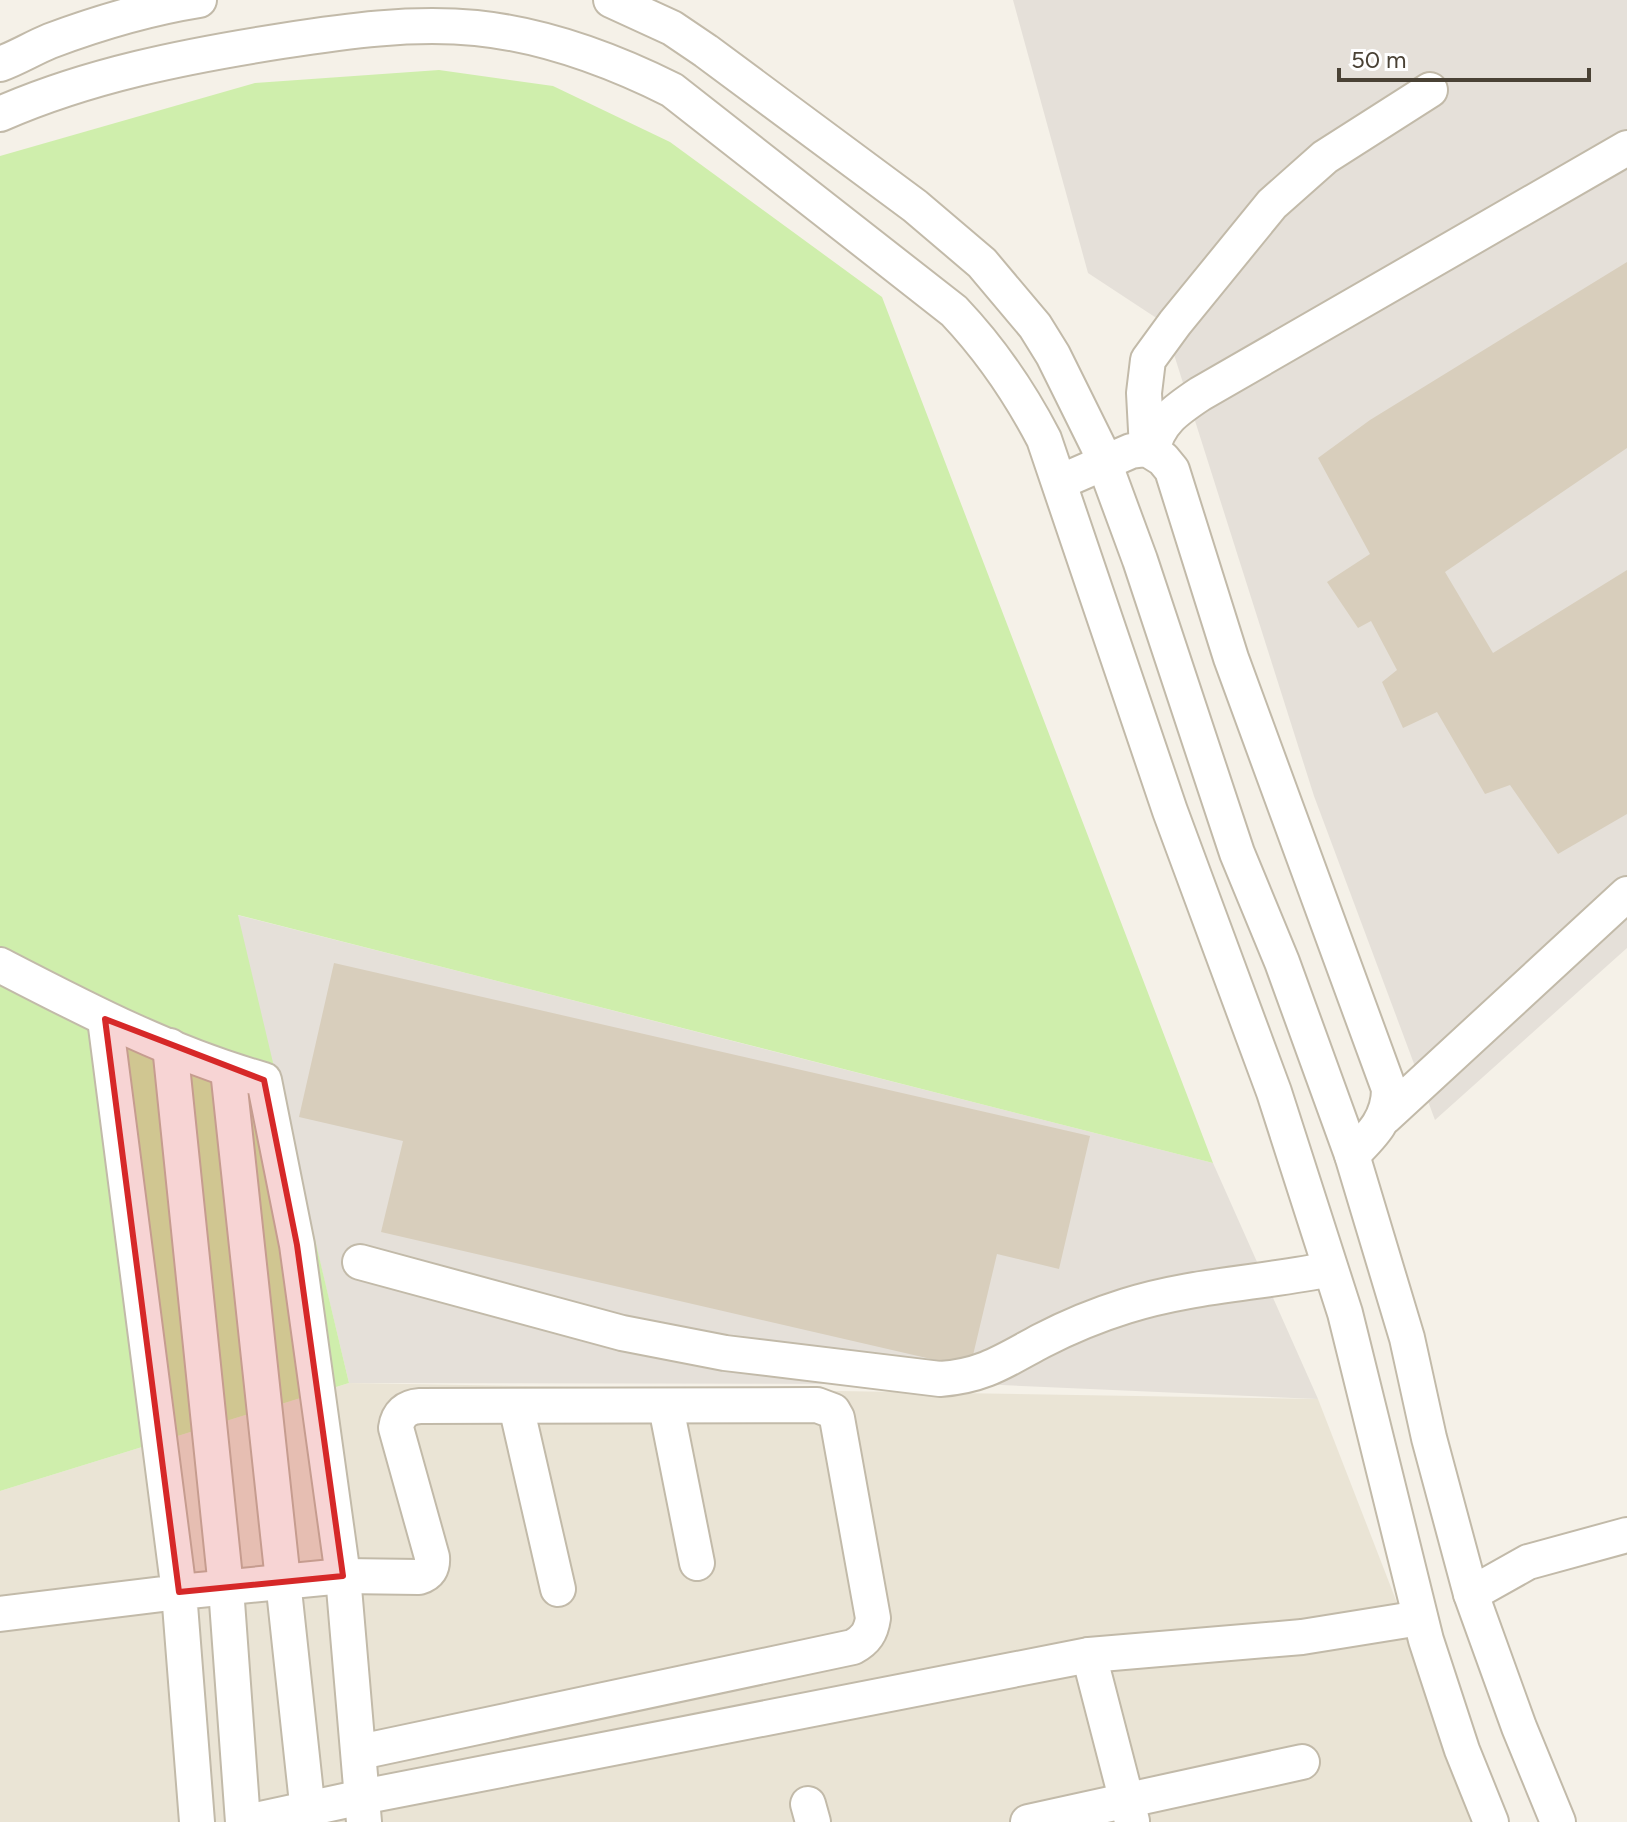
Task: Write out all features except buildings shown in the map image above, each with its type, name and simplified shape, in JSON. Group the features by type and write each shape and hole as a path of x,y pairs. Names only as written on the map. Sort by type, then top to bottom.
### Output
{"street":[{"path":"0,64 47,42 91,27 140,12 199,0"},
{"path":"611,0 672,28 706,51 915,206 982,263 1010,293 1053,355 1105,462 1237,853 1282,962 1352,1155 1407,1338 1429,1438 1471,1594 1519,1727 1558,1822"},
{"path":"0,114 39,97 172,61 348,30 434,26 477,28 559,44 672,90 954,311 987,348 1023,398 1044,439 1165,796 1274,1092 1345,1313 1420,1618 1443,1696 1491,1822"},
{"path":"1149,450 1144,393 1148,360 1175,323 1272,204 1325,157 1430,90"},
{"path":"1149,450 1163,422 1200,394 1623,160"},
{"path":"1060,482 1131,451 1149,450 1172,470 1231,658 1385,1074 1389,1089 1385,1117"},
{"path":"1352,1155 1385,1117 1627,894"},
{"path":"0,965 105,1019 228,1070 264,1080 297,1245 343,1576 363,1809"},
{"path":"105,1019 179,1592 197,1822"},
{"path":"170,1046 226,1588 245,1822 363,1809 1089,1655 1302,1637 1420,1618"},
{"path":"228,1070 308,1815"},
{"path":"360,1262 637,1336 739,1355 940,1379 964,1378 985,1372 1083,1321 1126,1306 1168,1295 1330,1269"},
{"path":"0,1614 281,1581 343,1576 419,1577 430,1571 433,1564 396,1428 406,1409 420,1406 817,1405 833,1411 837,1418 873,1618 866,1637 853,1647 360,1752"},
{"path":"516,1406 558,1589"},
{"path":"666,1407 697,1563"},
{"path":"1471,1594 1528,1562 1627,1535"},
{"path":"1089,1655 1129,1811"},
{"path":"1028,1822 1129,1811 1302,1762"}],"highlighted area":[{"path":"105,1019 264,1080 297,1245 343,1576 179,1592"}],"shaded area":[{"path":"1013,0 1627,0 1627,948 1435,1120 1314,796 1164,323 1088,273"},
{"path":"237,915 1213,1163 1318,1399 979,1384 349,1383"},
{"path":"349,1383 1318,1399 1482,1822 0,1822 0,1491"}],"green space":[{"path":"439,70 553,86 670,142 882,297 1213,1163 238,915 349,1383 0,1491 0,156 255,83"}]}
